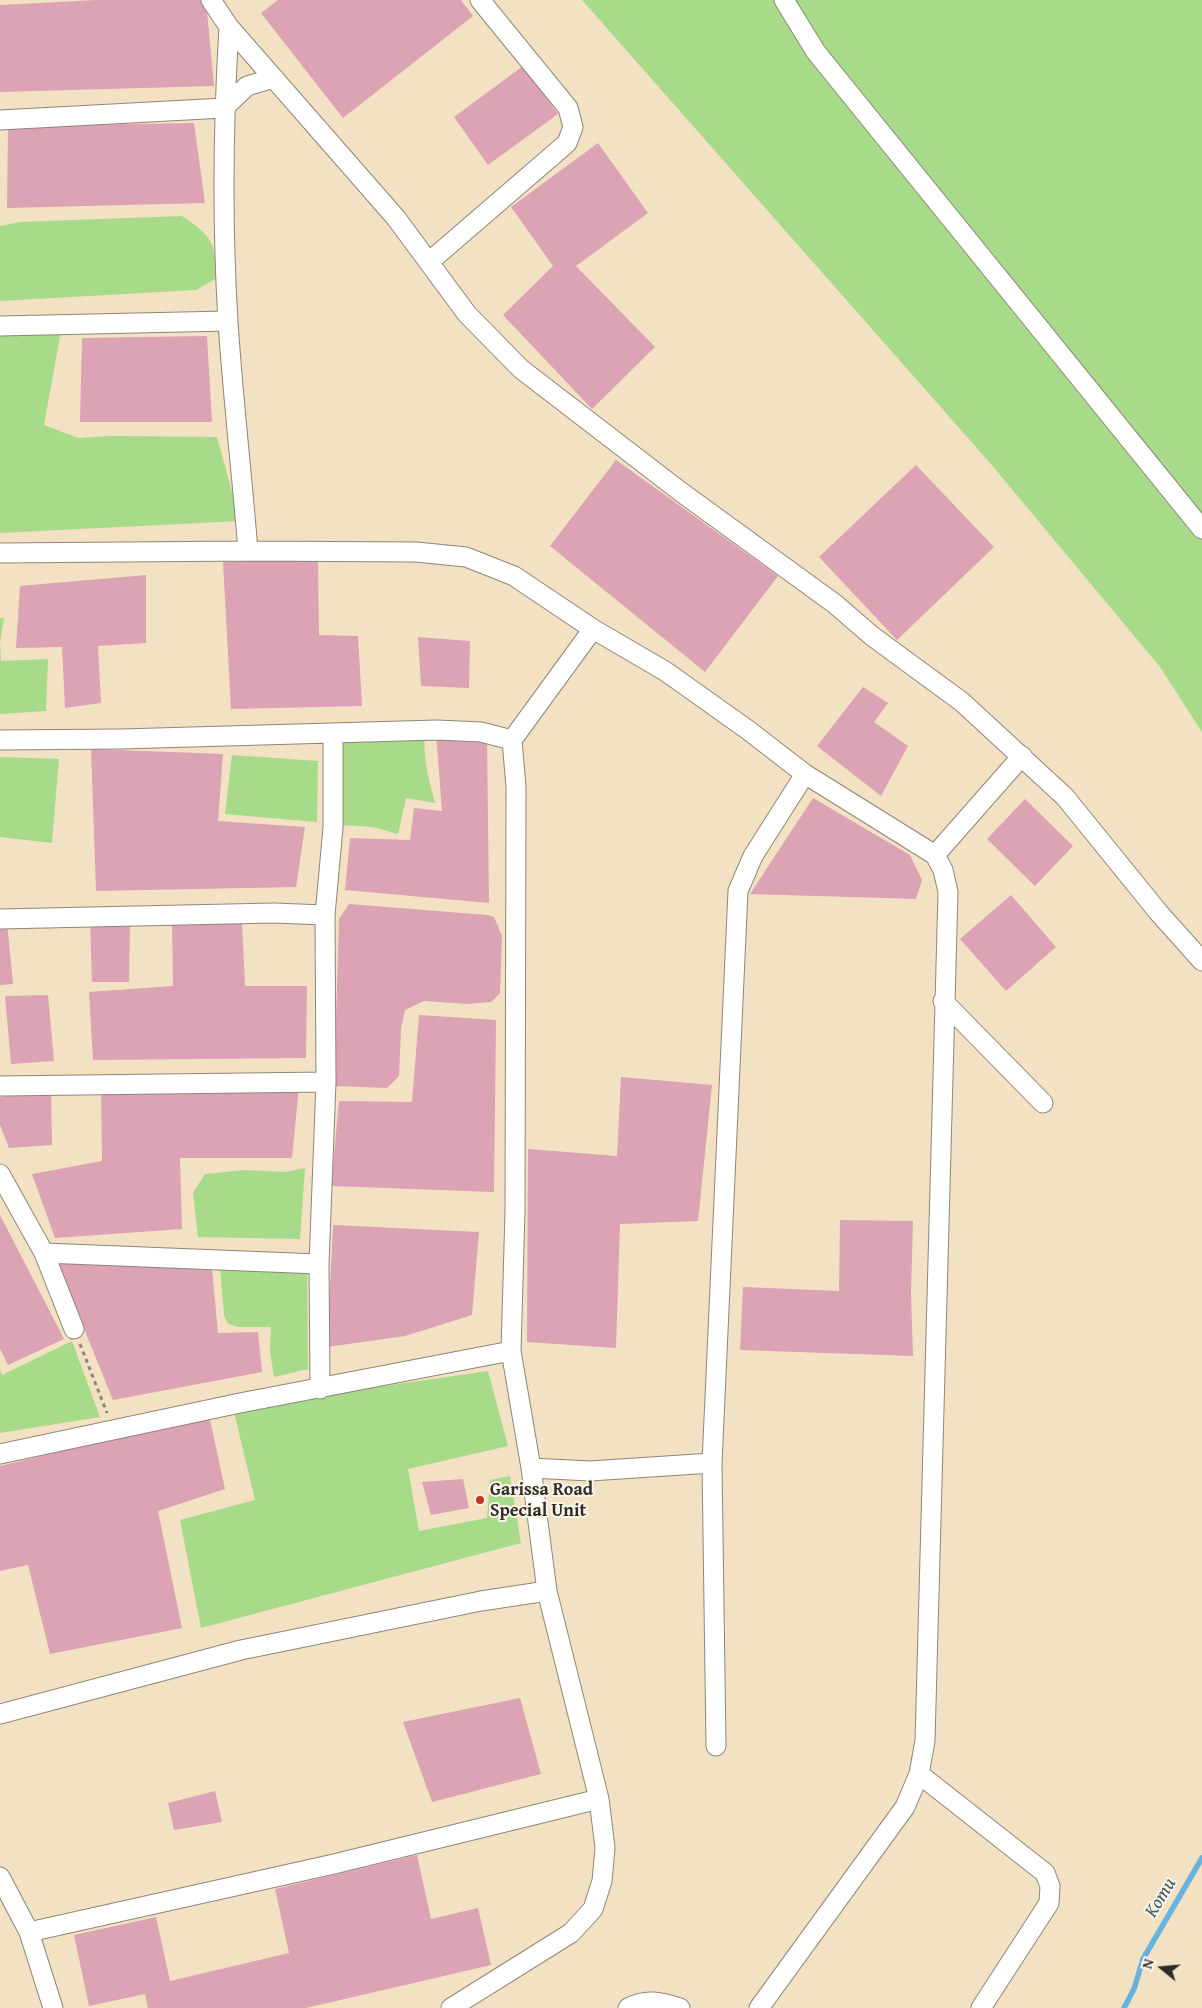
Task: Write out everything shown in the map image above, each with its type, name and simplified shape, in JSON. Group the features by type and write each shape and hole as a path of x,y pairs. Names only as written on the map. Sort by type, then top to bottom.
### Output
{"street":[{"path":"211,0 229,27 396,218 467,314 521,369 681,492 836,604 872,636 962,702 1065,797 1159,913 1202,961"},
{"path":"429,262 567,143 573,127 568,108 480,0"},
{"path":"784,0 816,52 1202,529"},
{"path":"229,27 224,108 228,321 248,552"},
{"path":"0,120 224,108 247,86 274,78"},
{"path":"0,326 228,321"},
{"path":"0,553 416,552 466,557 514,576 593,629 665,671 748,730 805,774 935,854 943,870 948,892 943,1002 925,1731 919,1774 904,1807 759,2008"},
{"path":"451,2008 571,1933 593,1909 602,1881 605,1848 599,1799 547,1591 531,1468 511,1351 515,1211 516,787 512,740 593,629"},
{"path":"0,740 333,734 437,730 481,732 512,740"},
{"path":"320,1389 319,1264 326,1082 325,915 333,828 333,734"},
{"path":"935,854 1022,756"},
{"path":"716,1746 712,1463 719,1347 738,891 753,856 805,774"},
{"path":"0,918 325,915"},
{"path":"943,1002 1042,1103"},
{"path":"0,1086 326,1082"},
{"path":"0,1174 44,1253 74,1330"},
{"path":"44,1253 319,1264"},
{"path":"0,1454 511,1351"},
{"path":"531,1468 590,1471 712,1463"},
{"path":"0,1714 242,1650 472,1603 547,1591"},
{"path":"919,1774 1045,1873 1050,1886 1049,1903 980,2008"},
{"path":"29,1932 334,1864 599,1799"},
{"path":"0,1877 29,1932 53,2008"},
{"path":"628,2008 637,2003 658,2001 680,2008"}],"path":[{"path":"74,1330 114,1430"}],"green space":[{"path":"582,0 1202,0 1202,732 1160,667 990,463"},
{"path":"182,216 206,235 215,256 217,278 196,290 0,301 0,226 20,222"},
{"path":"63,320 44,425 78,438 109,436 217,437 240,521 0,533 0,323"},
{"path":"0,618 4,618 0,643"},
{"path":"0,643 1,661 48,659 46,711 0,714"},
{"path":"427,720 425,752 427,772 435,803 406,798 398,834 373,827 342,825 338,731"},
{"path":"232,755 318,761 317,822 225,814"},
{"path":"0,757 59,759 52,843 0,837"},
{"path":"305,1168 300,1239 198,1237 193,1193 205,1174 245,1170 285,1172"},
{"path":"307,1259 308,1369 274,1377 270,1351 271,1327 238,1327 228,1324 224,1315 220,1268"},
{"path":"72,1341 100,1417 0,1433 0,1370 2,1375"},
{"path":"488,1371 508,1446 408,1469 419,1531 487,1518 490,1480 510,1476 521,1543 201,1628 180,1520 255,1500 233,1408"}],"building":[{"path":"96,0 206,0 214,86 0,92 0,5"},
{"path":"278,0 461,0 473,16 343,118 261,13"},
{"path":"523,66 558,114 488,165 454,117"},
{"path":"194,123 205,203 7,208 8,126"},
{"path":"598,143 648,213 576,266 655,347 592,409 503,315 553,266 511,207"},
{"path":"207,336 212,422 80,422 82,338"},
{"path":"616,460 778,576 705,672 550,546"},
{"path":"916,465 994,547 897,640 819,557"},
{"path":"318,559 319,635 358,636 362,706 231,709 223,562"},
{"path":"146,575 146,643 98,646 101,703 65,708 62,647 16,648 20,586"},
{"path":"418,637 470,641 469,688 421,686"},
{"path":"863,687 888,703 874,722 908,746 881,796 817,746"},
{"path":"436,733 487,739 489,903 345,890 350,838 410,840 414,808 442,811"},
{"path":"91,749 223,754 218,821 305,827 296,887 96,891"},
{"path":"813,798 910,855 922,880 916,899 750,894"},
{"path":"1025,799 1073,846 1035,886 987,839"},
{"path":"1011,895 1056,947 1006,991 960,939"},
{"path":"349,904 488,915 494,917 502,936 500,993 491,1002 467,1004 424,1001 405,1010 401,1029 399,1076 387,1088 334,1086 339,919"},
{"path":"90,921 130,921 129,982 92,982"},
{"path":"7,922 13,984 0,985 0,923"},
{"path":"172,922 242,922 245,986 307,986 306,1058 93,1060 89,992 173,986"},
{"path":"48,995 54,1061 11,1064 5,996"},
{"path":"419,1015 496,1020 494,1192 331,1186 339,1101 412,1102"},
{"path":"621,1077 712,1085 698,1221 620,1224 616,1348 527,1342 528,1149 617,1156"},
{"path":"299,1086 292,1158 180,1158 182,1229 55,1238 32,1174 102,1161 101,1088"},
{"path":"51,1089 52,1145 9,1148 0,1125 0,1097"},
{"path":"0,1215 64,1339 8,1365 0,1349"},
{"path":"840,1220 913,1221 911,1294 913,1356 740,1350 743,1287 839,1291"},
{"path":"333,1225 479,1232 472,1315 405,1336 327,1347"},
{"path":"56,1260 212,1269 218,1333 258,1332 262,1372 113,1400"},
{"path":"209,1415 225,1489 158,1511 182,1628 50,1654 28,1565 0,1571 0,1466"},
{"path":"463,1479 469,1508 431,1515 422,1482"},
{"path":"520,1698 541,1774 432,1802 403,1722"},
{"path":"215,1791 222,1822 174,1830 168,1803"},
{"path":"417,1855 431,1919 478,1908 491,1965 306,2008 148,2008 145,1994 89,2006 74,1935 156,1917 170,1981 289,1953 275,1889"}],"waterway":[{"name":"Komu","path":"1124,2008 1134,1989 1143,1959 1202,1858"}],"place":[{"name":"Garissa Road Special Unit","path":"480,1500"}]}
